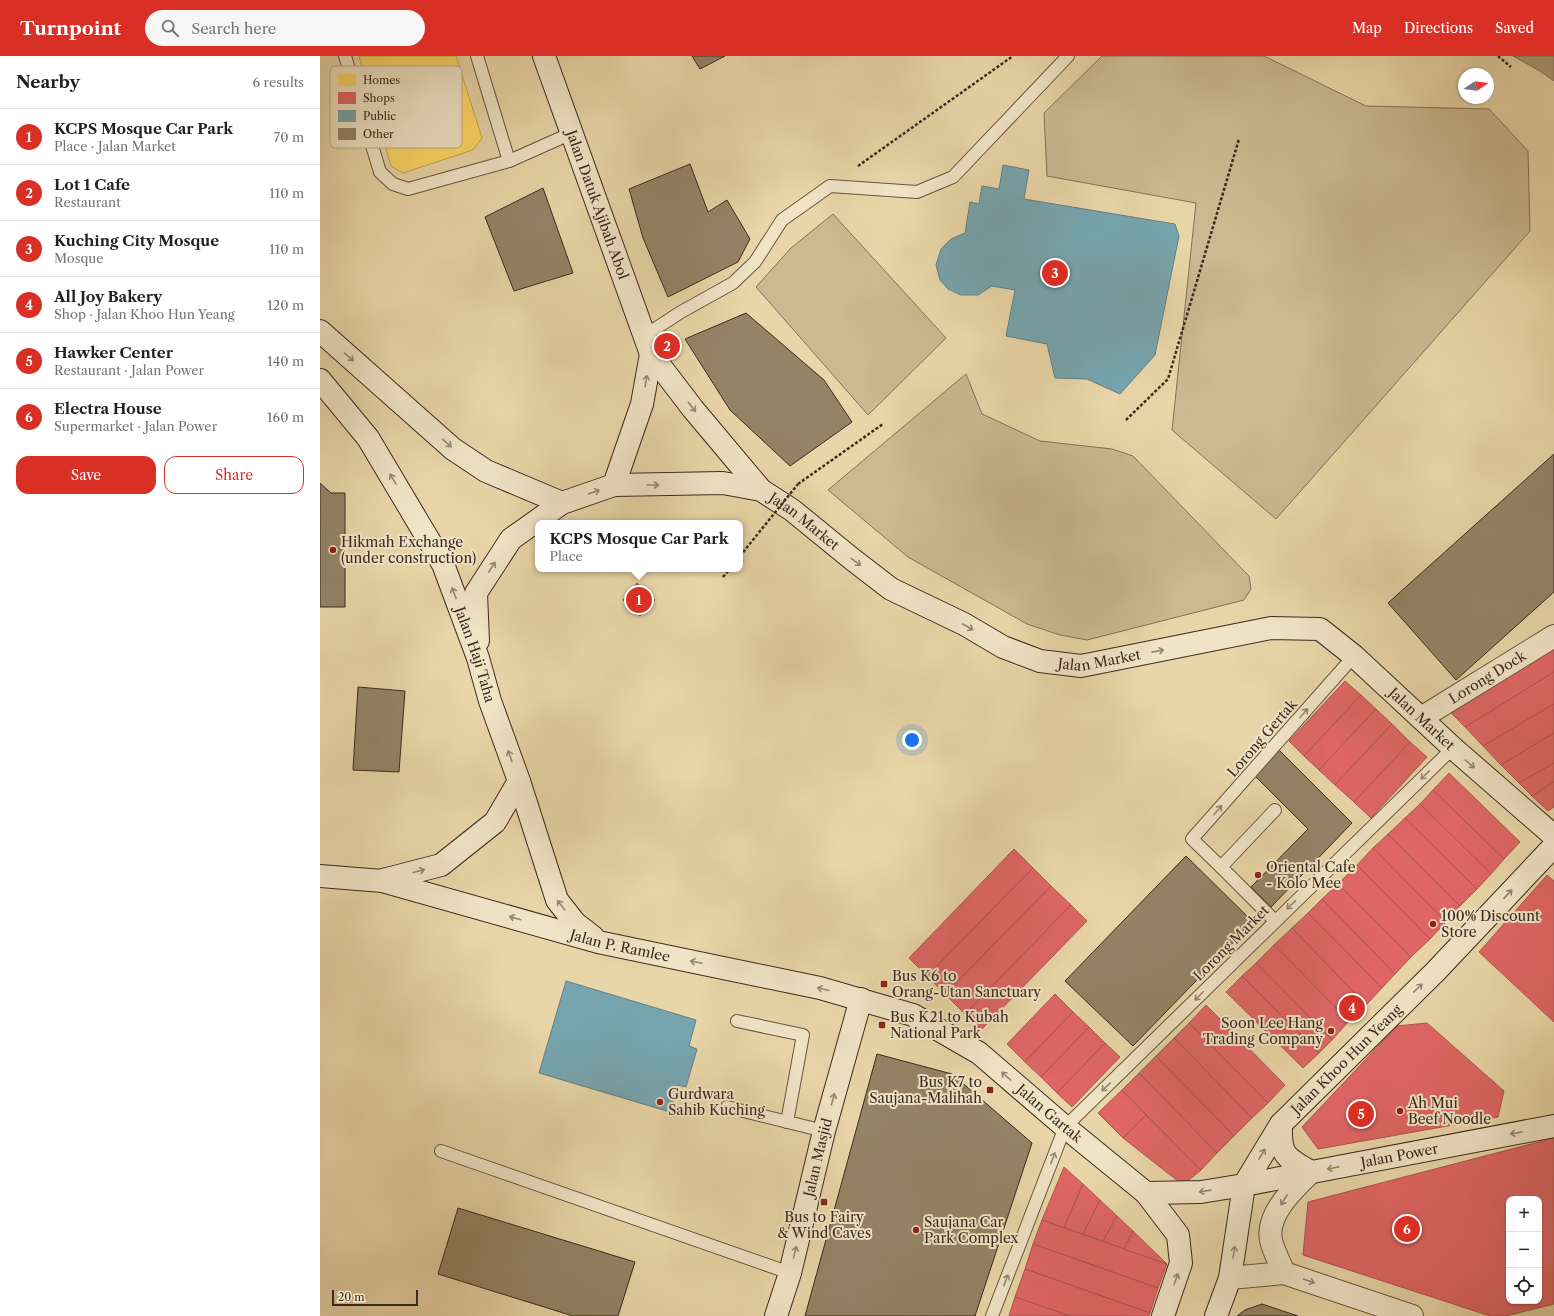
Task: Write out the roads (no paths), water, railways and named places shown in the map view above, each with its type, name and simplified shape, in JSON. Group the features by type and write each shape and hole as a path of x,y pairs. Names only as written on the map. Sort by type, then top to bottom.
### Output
{"main road":[{"name":"Jalan Datuk Ajibah Abol","path":"544,56 648,345 693,409 762,490"},
{"path":"320,331 453,449 486,471 562,503"},
{"name":"Jalan Datuk Ajibah Abol","path":"614,484 642,404 648,345"},
{"name":"Jalan Haji Taha","path":"320,380 368,438 443,564 478,658 490,701 519,781 557,900 575,923 598,942"},
{"name":"Jalan Market","path":"614,484 722,483 762,490 792,510 891,589 964,624 1003,647 1040,661 1081,666 1271,628 1320,629 1354,656 1453,748 1554,836"},
{"path":"538,520 562,503 614,484"},
{"path":"478,658 476,593 511,539 535,522"},
{"name":"Lorong Dock","path":"1421,718 1554,636"},
{"name":"Jalan P. Ramlee","path":"382,881 441,865 495,822 519,781"},
{"name":"Jalan Khoo Hun Yeang","path":"1216,1316 1230,1278 1244,1185 1281,1124 1436,970 1554,846"},
{"name":"Jalan P. Ramlee","path":"320,876 382,881 598,942 820,988 861,999"},
{"name":"Jalan Gartak","path":"861,999 913,1015 979,1053 1065,1127 1146,1193"},
{"name":"Jalan Masjid","path":"776,1316 790,1273 824,1131 861,999"},
{"path":"1281,1124 1280,1144 1288,1159 1311,1172 1289,1192 1279,1208 1271,1228 1271,1243 1284,1273"},
{"name":"Jalan Power","path":"1244,1185 1554,1126"},
{"path":"1146,1193 1201,1192 1244,1185"},
{"path":"1146,1193 1178,1235 1181,1263 1163,1316"},
{"path":"1230,1278 1284,1273 1412,1316"}],"lane":[{"path":"345,56 348,66"},
{"path":"477,56 509,161"},
{"path":"648,345 681,312 733,283 755,262 782,220 830,186 917,192 953,177 1068,56"},
{"path":"373,148 380,172 393,184 408,189 509,161 572,133"},
{"name":"Lorong Gertak","path":"1221,868 1192,840 1354,656"},
{"name":"Lorong Market","path":"1065,1127 1453,748"},
{"path":"1275,810 1221,868 1275,921"},
{"path":"737,1021 803,1035 787,1122"},
{"path":"727,1107 824,1131"},
{"path":"992,1316 1065,1127"},
{"path":"441,1151 790,1273"}],"place":[{"name":"Kuching City Mosque","path":"1055,273"},
{"name":"Lot 1 Cafe","path":"667,346"},
{"name":"Hikmah Exchange (under construction)","path":"333,550"},
{"name":"KCPS Mosque Car Park","path":"639,600"},
{"name":"Oriental Cafe - Kolo Mee","path":"1258,875"},
{"name":"100% Discount Store","path":"1433,924"},
{"name":"Bus K6 to Orang-Utan Sanctuary","path":"884,984"},
{"name":"All Joy Bakery","path":"1352,1008"},
{"name":"Bus K21 to Kubah National Park","path":"882,1025"},
{"name":"Soon Lee Hang Trading Company","path":"1331,1031"},
{"name":"Bus K7 to Saujana-Malihah","path":"990,1090"},
{"name":"Gurdwara Sahib Kuching","path":"660,1102"},
{"name":"Ah Mui Beef Noodle","path":"1400,1111"},
{"name":"Hawker Center","path":"1361,1114"},
{"name":"Bus to Fairy & Wind Caves","path":"824,1202"},
{"name":"Electra House","path":"1407,1229"},
{"name":"Saujana Car Park Complex","path":"916,1230"}]}
